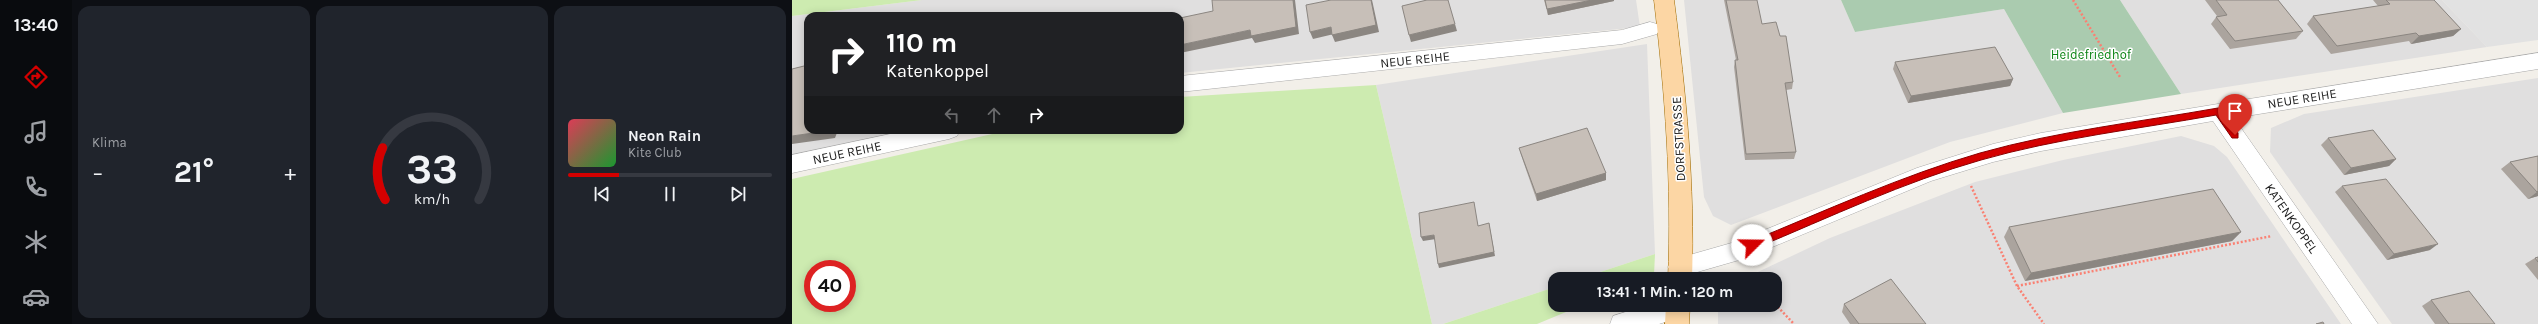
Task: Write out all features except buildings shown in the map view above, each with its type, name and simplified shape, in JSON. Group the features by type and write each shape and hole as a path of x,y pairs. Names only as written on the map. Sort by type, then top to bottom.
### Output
{"main road":[{"name":"DORFSTRASSE","path":"1664,0 1675,83 1680,172 1680,272"}],"street":[{"name":"NEUE REIHE","path":"1184,84 1622,36 1650,29"},
{"name":"NEUE REIHE","path":"1683,272 1738,251 1925,174 1960,162 2041,142 2538,61"},
{"name":"KATENKOPPEL","path":"2218,112 2366,324"},
{"name":"NEUE REIHE","path":"792,164 931,134"},
{"path":"1622,324 1678,312"}],"path":[{"path":"2073,0 2120,78"},
{"path":"1960,162 2017,286 2044,324"},
{"path":"2017,286 2301,231"},
{"path":"1782,311 1794,324"}],"shaded area":[{"path":"922,0 1636,0 1640,27 1184,73 1184,12 824,12"},
{"path":"1684,0 1841,0 1855,32 2004,9 2063,113 1950,142 1731,225 1713,216 1704,197"},
{"path":"2120,0 2442,0 2487,47 2181,94"},
{"path":"2442,0 2538,0 2538,40 2487,47"},
{"path":"804,15 804,134 891,134 792,155 792,16"},
{"path":"1647,44 1655,254 1600,272 1548,272 1548,289 1443,324 1432,324 1376,85"},
{"path":"2538,78 2538,324 2392,324 2270,152 2271,128 2304,114"},
{"path":"2181,136 2214,146 2227,157 2341,324 1718,324 1718,312 1782,312 1782,272 1758,272 1830,238 1975,182 2063,160"}],"green space":[{"path":"792,0 922,0 824,12 804,12 804,15 792,16"},
{"name":"Heidefriedhof","path":"1841,0 2120,0 2181,94 2063,113 2004,9 1855,32"},
{"path":"1376,85 1432,324 792,324 792,179 992,134 1184,134 1184,97"},
{"path":"1655,254 1654,272 1600,272"},
{"path":"1548,289 1548,312 1566,312 1537,324 1443,324"}],"route":[{"path":"1752,245 1925,174 1960,162 2041,142 2218,112 2235,135"}]}
